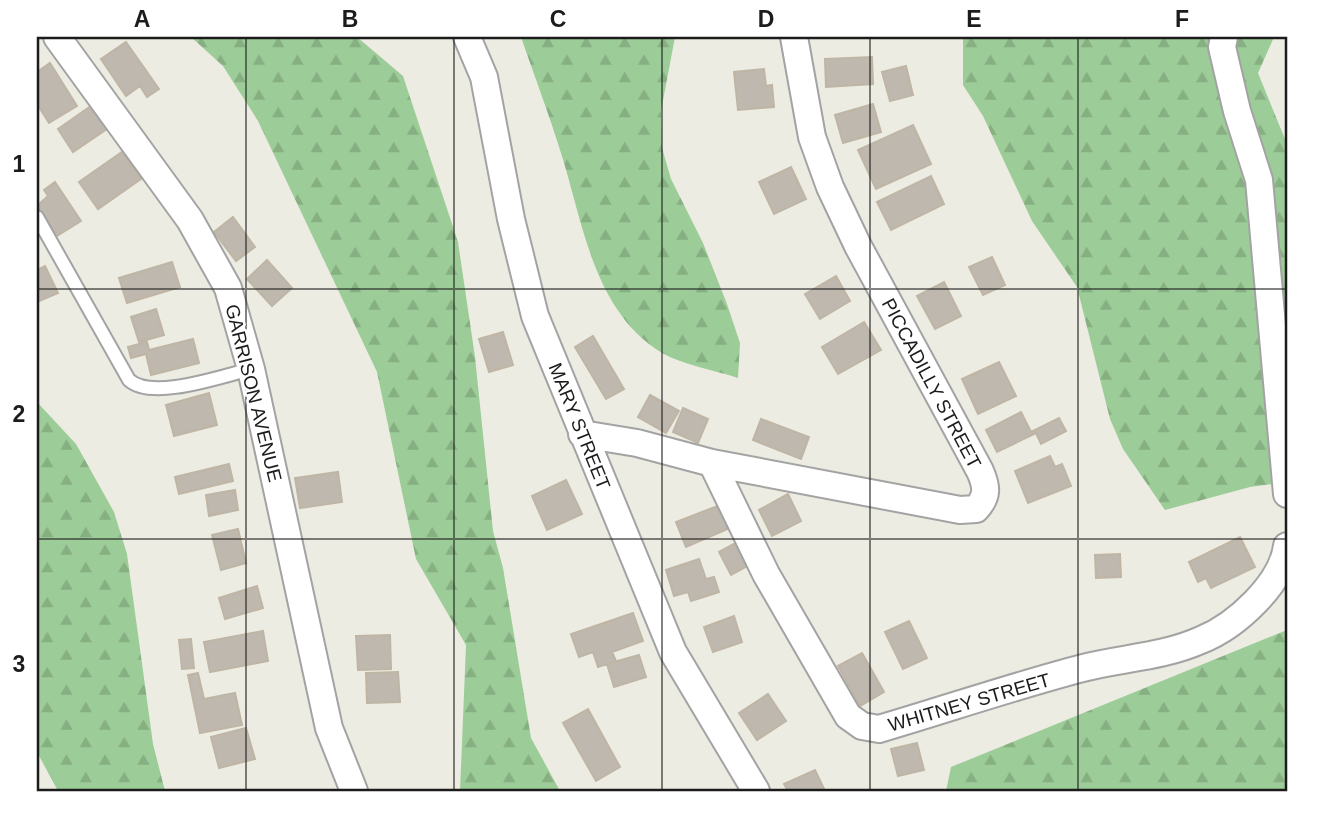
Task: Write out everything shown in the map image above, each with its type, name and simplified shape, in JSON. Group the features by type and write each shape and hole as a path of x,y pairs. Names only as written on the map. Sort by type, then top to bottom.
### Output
{"street":[{"name":"GARRISON AVENUE","path":"57,37 190,220 228,288 251,369 329,728 354,791"},
{"name":"MARY STREET","path":"467,37 484,77 511,219 535,316 673,652 756,791"},
{"name":"PICCADILLY STREET","path":"582,434 637,443 712,463 960,510 976,509 984,500 987,487 858,246 830,187 812,137 794,37"},
{"path":"1224,37 1222,47 1237,111 1259,180 1287,494"},
{"name":"WHITNEY STREET","path":"712,463 766,574 848,716 862,726 879,729 1084,668 1167,652 1204,640 1243,613 1275,581 1286,559 1287,546"}],"lane":[{"path":"37,217 129,380 137,388 154,390 251,369"}],"green space":[{"path":"191,37 357,37 403,76 458,242 475,357 493,531 503,568 531,738 560,791 460,791 466,645 416,559 377,372 258,121 223,66"},
{"path":"521,37 675,37 661,111 662,148 671,179 703,243 740,343 738,378 662,353 639,335 620,314 594,263 584,236 556,138"},
{"path":"963,37 1274,37 1258,73 1287,144 1287,482 1250,487 1165,510 1123,449 1110,419 1077,287 1032,221 983,116 963,85"},
{"path":"37,402 76,444 114,512 127,554 153,744 165,791 58,791 37,752"},
{"path":"1287,630 1287,791 946,791 951,767"}],"building":[{"path":"126,42 159,89 147,97 140,86 126,96 101,59"},
{"path":"872,57 873,84 826,87 825,59"},
{"path":"50,63 77,106 49,123 37,104 37,72"},
{"path":"906,66 913,95 890,101 882,72"},
{"path":"764,69 766,86 772,85 774,107 738,110 734,72"},
{"path":"873,104 881,132 843,143 835,115"},
{"path":"91,106 107,129 73,152 58,129"},
{"path":"913,125 931,164 876,189 858,150"},
{"path":"122,152 141,179 98,209 79,182"},
{"path":"791,167 806,199 774,214 759,182"},
{"path":"931,176 944,204 891,230 877,202"},
{"path":"55,182 81,221 57,236 37,206 48,196 44,190"},
{"path":"233,217 255,247 236,261 214,232"},
{"path":"992,257 1005,285 983,295 969,267"},
{"path":"267,260 292,288 272,306 247,279"},
{"path":"172,262 180,287 127,303 119,278"},
{"path":"45,266 58,293 37,302 37,270"},
{"path":"836,276 850,301 820,319 805,294"},
{"path":"944,282 961,316 935,329 917,296"},
{"path":"156,309 164,335 139,342 131,317"},
{"path":"864,322 881,350 838,374 822,347"},
{"path":"503,332 513,365 489,372 479,339"},
{"path":"593,336 624,389 606,399 575,347"},
{"path":"193,339 199,363 151,375 146,354 131,358 128,347 147,342 149,350"},
{"path":"999,362 1016,396 978,414 962,379"},
{"path":"209,393 217,425 174,436 166,405"},
{"path":"650,395 679,411 666,433 638,417"},
{"path":"683,408 708,419 698,443 673,432"},
{"path":"1021,412 1031,432 1059,418 1066,431 1041,444 1036,433 997,452 986,430"},
{"path":"761,419 809,437 801,459 753,440"},
{"path":"1050,456 1055,467 1062,464 1071,486 1028,503 1015,471"},
{"path":"229,464 233,481 179,494 175,477"},
{"path":"338,472 342,502 300,508 295,478"},
{"path":"566,480 582,514 547,530 532,496"},
{"path":"235,490 238,510 209,516 206,495"},
{"path":"788,494 801,521 772,536 759,510"},
{"path":"720,505 730,528 686,547 676,522"},
{"path":"238,529 246,563 221,570 212,535"},
{"path":"1240,537 1255,567 1211,588 1206,578 1198,582 1189,562"},
{"path":"739,541 751,564 731,575 719,552"},
{"path":"1120,554 1121,577 1096,578 1095,555"},
{"path":"699,559 706,579 714,577 719,592 691,601 688,592 674,596 666,570"},
{"path":"257,586 263,608 225,619 219,598"},
{"path":"633,613 643,641 612,652 616,661 598,667 593,652 579,657 571,634"},
{"path":"734,616 742,642 713,652 704,627"},
{"path":"909,621 927,658 903,669 885,632"},
{"path":"263,631 268,661 210,672 204,642"},
{"path":"390,635 391,669 358,670 356,636"},
{"path":"191,639 194,668 182,669 179,640"},
{"path":"862,653 884,692 860,706 838,666"},
{"path":"639,655 646,677 614,687 607,664"},
{"path":"398,672 400,702 367,703 366,673"},
{"path":"198,673 204,699 235,693 242,725 200,733 188,675"},
{"path":"768,694 786,721 757,740 739,713"},
{"path":"588,709 620,767 596,781 563,723"},
{"path":"246,728 255,759 219,768 211,737"},
{"path":"917,743 924,770 898,776 891,749"},
{"path":"815,770 825,791 788,791 784,784"}]}
